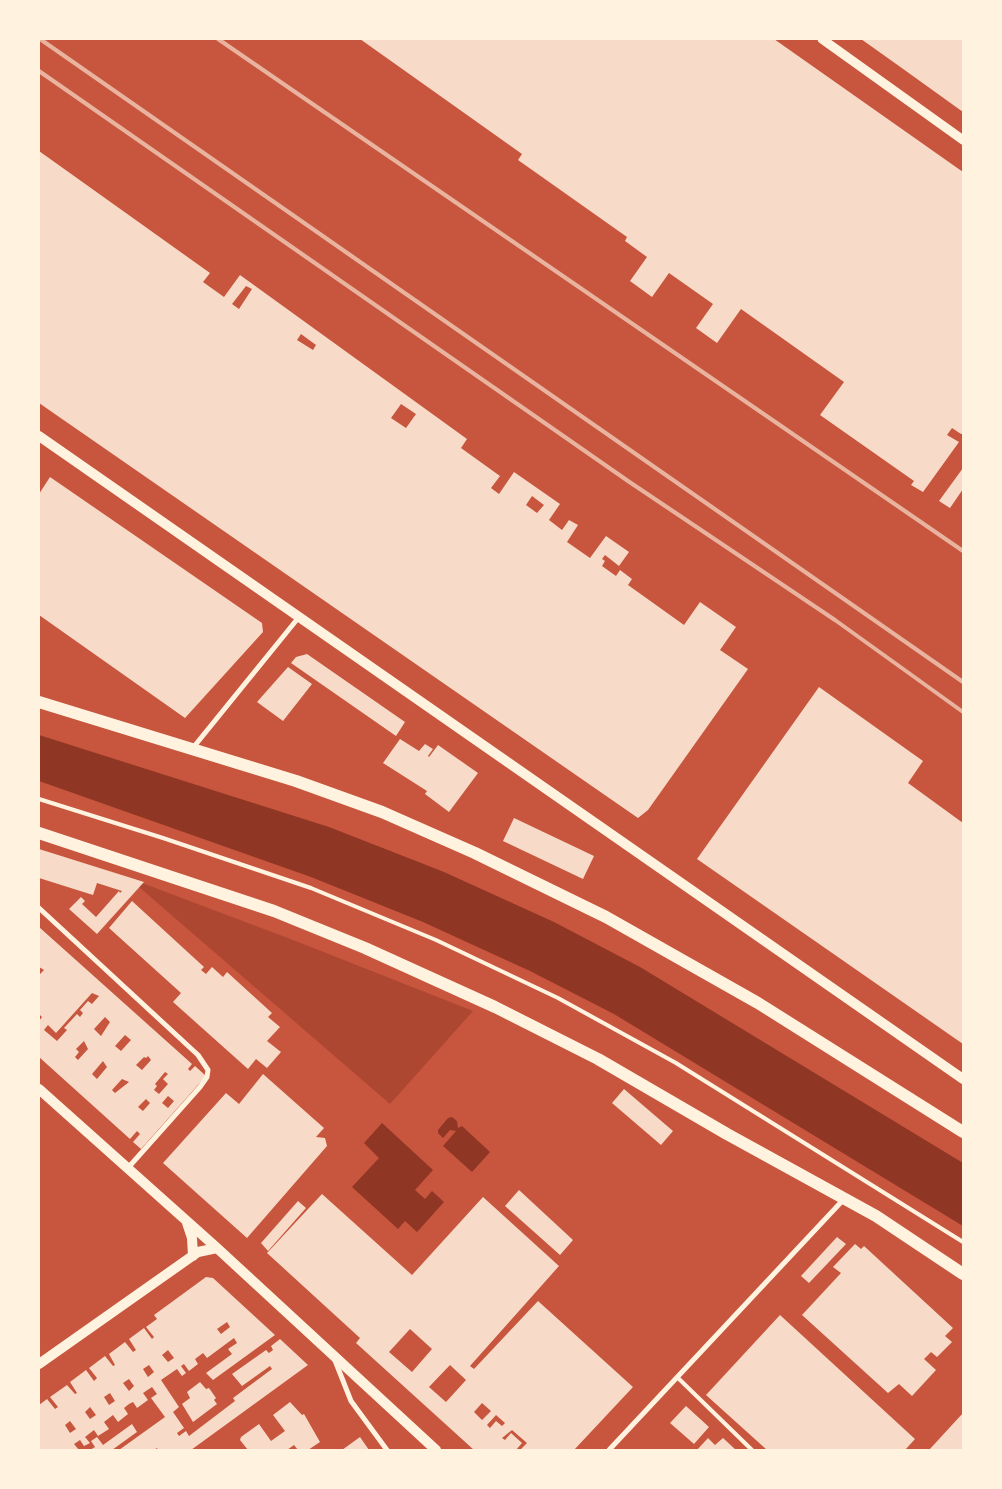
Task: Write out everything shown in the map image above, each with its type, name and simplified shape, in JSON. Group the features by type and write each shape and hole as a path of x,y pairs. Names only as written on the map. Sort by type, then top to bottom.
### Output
{"highway":[{"path":"39,702 296,781 382,812 475,853 606,917 758,1003 963,1132"},
{"path":"39,833 274,911 412,969 529,1023 598,1059 727,1134 876,1216 963,1274"}],"main road":[{"path":"39,436 963,1079"},
{"path":"39,1089 217,1248 436,1450"},
{"path":"185,1220 192,1238 193,1256"},
{"path":"39,1364 193,1256 204,1249 217,1248"}],"street":[{"path":"822,39 963,140"},
{"path":"191,749 299,617"},
{"path":"39,908 198,1055 208,1070 207,1077 200,1087 127,1169"},
{"path":"609,1450 844,1198"},
{"path":"333,1356 340,1379 351,1401 387,1450"}],"lane":[{"path":"39,799 311,888 436,940 558,998 676,1063 963,1242"},
{"path":"677,1377 752,1450"}],"shaded area":[{"path":"39,735 329,827 444,872 554,922 640,967 963,1163 963,1226 614,1014 530,971 423,922 311,877 39,781"},
{"path":"142,883 473,1011 390,1104 139,887"},
{"path":"452,1117 457,1121 458,1128 462,1126 490,1152 472,1172 443,1146 456,1131 450,1130 443,1138 438,1133 438,1130 448,1118"},
{"path":"382,1123 433,1170 415,1190 425,1199 432,1191 444,1202 417,1232 405,1221 398,1229 352,1187 379,1158 364,1143"}],"building":[{"path":"360,39 774,39 963,172 963,433 961,434 952,428 947,435 959,442 923,492 911,485 914,481 820,415 844,382 741,309 717,343 696,328 713,304 669,273 652,297 630,281 647,257 625,241 627,237 518,160 522,154"},
{"path":"861,39 963,39 963,112 899,66"},
{"path":"39,151 210,273 203,282 224,297 240,275 467,439 461,448 500,476 491,488 499,494 514,472 560,504 549,520 562,530 569,520 578,525 567,542 590,558 606,536 629,552 619,566 605,555 602,559 605,561 602,566 616,576 620,570 632,579 628,585 684,625 700,602 736,627 720,650 748,669 648,810 638,818 39,403","holes":["246,286 252,289 239,309 232,304","301,334 316,345 313,350 297,340","401,404 416,414 406,428 391,418","532,496 544,505 537,513 526,505"]},
{"path":"963,468 963,489 950,508 939,501"},
{"path":"50,477 262,623 263,632 185,718 39,615 39,494"},
{"path":"307,654 405,722 396,736 291,663 296,657"},
{"path":"288,667 312,684 283,721 257,702"},
{"path":"819,687 923,761 908,783 963,823 963,1044 697,859"},
{"path":"400,739 419,751 425,744 433,749 429,757 438,745 478,773 449,812 425,794 427,791 383,763"},
{"path":"514,818 594,856 583,879 503,841"},
{"path":"39,849 144,882 97,934 69,909 81,897 85,901 82,904 96,917 119,891 120,893 122,891 97,883 93,895 39,878"},
{"path":"132,901 204,967 201,970 206,974 212,967 223,977 227,972 272,1013 268,1017 280,1027 267,1041 281,1052 267,1068 256,1059 248,1069 173,1002 181,993 109,928"},
{"path":"39,927 192,1064 188,1069 190,1071 195,1066 206,1076 141,1149 133,1142 140,1134 137,1131 130,1139 39,1057 39,1021 42,1017 39,1014 39,975 44,970 39,967","holes":["92,993 99,996 92,1004 88,1001 80,1010 83,1013 80,1017 77,1014 64,1028 67,1030 57,1041 44,1030 48,1025 56,1033","105,1017 110,1022 101,1036 94,1029","125,1035 131,1040 121,1051 115,1046","84,1041 88,1049 78,1060 75,1057 79,1052 76,1049","148,1056 151,1060 142,1070 136,1065 144,1057","103,1061 107,1067 97,1079 92,1074","165,1072 168,1074 163,1079 168,1084 159,1094 154,1090 157,1086 155,1084","122,1079 129,1082 115,1093 112,1090","168,1096 174,1101 168,1108 162,1103","146,1099 150,1103 143,1111 138,1107"]},
{"path":"263,1074 324,1128 316,1137 325,1138 327,1146 247,1238 163,1163 226,1093 239,1104"},
{"path":"624,1089 673,1131 661,1145 612,1103"},
{"path":"519,1190 573,1240 560,1255 505,1206"},
{"path":"322,1194 412,1275 483,1197 559,1266 470,1366 474,1369 538,1301 633,1387 574,1450 520,1450 527,1443 512,1430 502,1438 505,1440 511,1433 522,1443 516,1450 474,1450 356,1343 360,1338 267,1253","holes":["410,1329 432,1349 412,1372 389,1352","450,1365 466,1380 446,1402 429,1387","482,1403 491,1411 482,1420 474,1412","496,1415 505,1423 502,1426 496,1421 490,1428 487,1425"]},
{"path":"298,1201 306,1208 268,1251 261,1243"},
{"path":"837,1237 846,1244 809,1283 801,1276"},
{"path":"855,1244 861,1249 864,1246 953,1328 945,1336 952,1342 937,1357 931,1352 924,1359 936,1370 912,1396 899,1384 888,1393 802,1315 841,1273 833,1267"},
{"path":"206,1277 213,1278 275,1335 213,1380 206,1373 232,1354 228,1349 237,1343 234,1338 207,1358 203,1353 195,1359 198,1364 189,1371 184,1364 181,1366 186,1373 182,1376 177,1369 161,1380 179,1407 173,1412 184,1428 177,1433 179,1436 186,1431 189,1436 235,1401 233,1398 272,1369 270,1366 242,1386 232,1374 266,1350 269,1353 273,1350 271,1346 280,1339 308,1365 191,1450 158,1450 157,1448 154,1450 119,1450 165,1417 151,1398 157,1394 152,1387 143,1393 148,1400 137,1408 133,1402 129,1404 124,1408 128,1414 118,1422 113,1415 104,1422 109,1429 98,1436 94,1430 85,1437 90,1443 84,1446 80,1440 74,1444 79,1450 39,1450 39,1405 47,1399 55,1409 58,1407 50,1397 67,1385 75,1394 77,1393 70,1382 86,1370 94,1381 97,1378 89,1368 105,1356 113,1366 115,1365 109,1354 125,1342 133,1352 136,1350 129,1339 144,1328 152,1339 154,1337 146,1327 157,1319 154,1315","holes":["227,1322 230,1327 221,1334 217,1329","168,1350 174,1358 168,1362 162,1355","149,1365 154,1372 148,1377 143,1369","129,1379 134,1386 129,1391 123,1383","110,1393 115,1401 109,1405 104,1397","90,1407 96,1415 90,1419 85,1412","70,1421 76,1429 70,1433 65,1425"]},
{"path":"780,1315 915,1439 905,1450 767,1450 706,1395"},
{"path":"200,1382 206,1389 209,1388 216,1398 214,1400 217,1404 193,1422 182,1404 190,1398 187,1392"},
{"path":"290,1402 302,1415 304,1414 320,1442 308,1450 298,1450 294,1445 287,1450 248,1450 240,1440 241,1437 259,1424 271,1441 285,1431 273,1415"},
{"path":"686,1406 709,1427 694,1444 670,1423"},
{"path":"963,1413 963,1450 929,1450"},
{"path":"132,1424 137,1432 112,1450 90,1450 95,1447 91,1441 97,1437 103,1445"},
{"path":"360,1437 369,1450 342,1450"},
{"path":"708,1438 715,1445 723,1438 736,1450 697,1450"}],"railway":[{"path":"40,39 963,682"},
{"path":"218,39 963,551"},
{"path":"39,71 628,481 835,620 963,712"}]}
